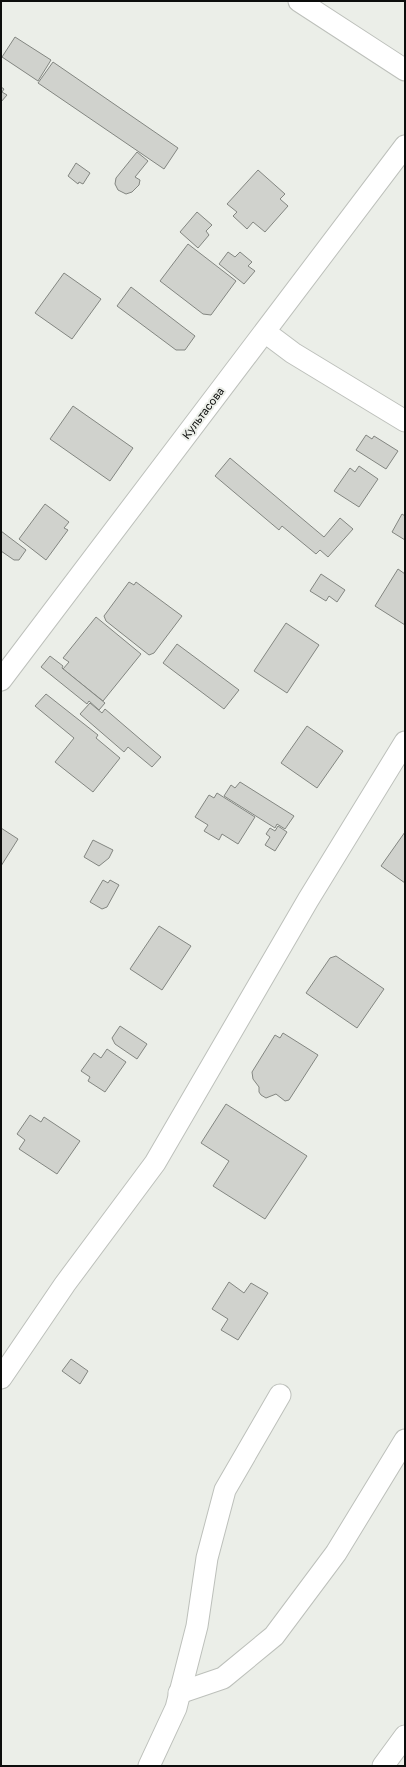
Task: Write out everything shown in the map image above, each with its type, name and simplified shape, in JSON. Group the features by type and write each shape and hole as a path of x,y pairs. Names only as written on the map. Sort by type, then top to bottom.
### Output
{"street":[{"path":"299,1 405,70"},
{"name":"Культасова","path":"1,680 49,614 266,332 405,146"},
{"path":"266,332 293,352 405,421"},
{"path":"1,1378 64,1284 155,1163 300,914 405,742"},
{"path":"149,1766 176,1708 197,1626 207,1558 226,1490 280,1395"},
{"path":"179,1693 223,1678 274,1636 336,1553 405,1440"},
{"path":"383,1766 405,1736"}],"building":[{"path":"15,37 51,60 38,81 2,57"},
{"path":"53,62 178,148 164,169 38,83"},
{"path":"1,87 4,89 2,92 7,95 1,102"},
{"path":"137,152 148,161 135,177 140,180 139,185 132,192 126,194 118,190 115,184 116,178"},
{"path":"76,163 90,173 83,184 79,182 78,184 68,176"},
{"path":"258,170 285,194 280,199 288,206 265,232 253,222 247,229 233,216 237,212 227,204"},
{"path":"197,212 212,225 206,231 209,235 198,248 180,232"},
{"path":"188,244 236,281 211,315 203,314 160,281"},
{"path":"228,252 235,257 240,252 252,262 248,266 255,271 244,284 219,264"},
{"path":"64,273 101,299 72,339 35,313"},
{"path":"131,287 195,336 185,350 176,350 117,306"},
{"path":"73,406 133,448 110,481 50,439"},
{"path":"366,435 372,439 374,436 398,451 386,469 356,450"},
{"path":"230,458 324,537 340,518 353,529 328,557 320,550 316,554 282,526 279,530 215,476"},
{"path":"359,466 378,479 359,507 334,491 350,468 355,472"},
{"path":"45,504 69,522 64,528 68,530 46,560 19,539"},
{"path":"402,514 405,516 405,540 392,532"},
{"path":"1,531 26,550 19,560 14,560 1,551"},
{"path":"398,569 405,574 405,625 375,606"},
{"path":"321,574 345,590 337,602 329,596 326,601 310,591"},
{"path":"129,582 134,585 136,582 182,616 154,653 149,655 106,621 104,616"},
{"path":"96,617 141,654 103,701 63,669 69,662 63,658"},
{"path":"286,623 319,645 287,693 254,671"},
{"path":"177,644 239,690 224,709 163,663"},
{"path":"50,656 63,666 62,668 105,703 99,710 89,701 87,704 41,667"},
{"path":"46,694 98,735 96,738 120,758 93,792 55,762 74,738 35,706"},
{"path":"90,703 102,713 105,709 161,757 152,767 128,747 124,752 80,714"},
{"path":"307,726 343,751 317,788 281,763"},
{"path":"240,782 294,816 285,829 277,824 275,828 224,796 231,785 235,788"},
{"path":"217,793 255,817 238,844 222,834 219,840 204,831 208,825 195,817 209,795 214,798"},
{"path":"278,826 287,832 275,851 265,845 270,837 266,834 270,828 275,831"},
{"path":"1,828 18,839 1,866"},
{"path":"405,832 405,883 381,866"},
{"path":"93,840 113,850 109,858 99,866 84,857"},
{"path":"103,880 108,883 110,880 119,885 107,907 102,909 90,902"},
{"path":"159,926 191,946 162,990 130,969"},
{"path":"336,956 384,989 357,1028 306,993 330,958"},
{"path":"120,1026 147,1044 137,1059 115,1044 112,1038"},
{"path":"283,1033 318,1055 289,1100 285,1101 276,1094 266,1098 261,1095 259,1092 259,1087 253,1079 252,1072 275,1035 280,1038"},
{"path":"107,1049 126,1062 105,1092 88,1081 90,1077 81,1071 94,1053 101,1058"},
{"path":"226,1104 307,1156 265,1219 213,1186 229,1161 201,1143"},
{"path":"30,1115 41,1122 44,1117 80,1141 57,1174 19,1149 25,1140 17,1134"},
{"path":"229,1282 244,1293 251,1283 268,1293 238,1340 221,1330 228,1319 212,1309"},
{"path":"71,1359 88,1371 80,1384 62,1371"}]}
